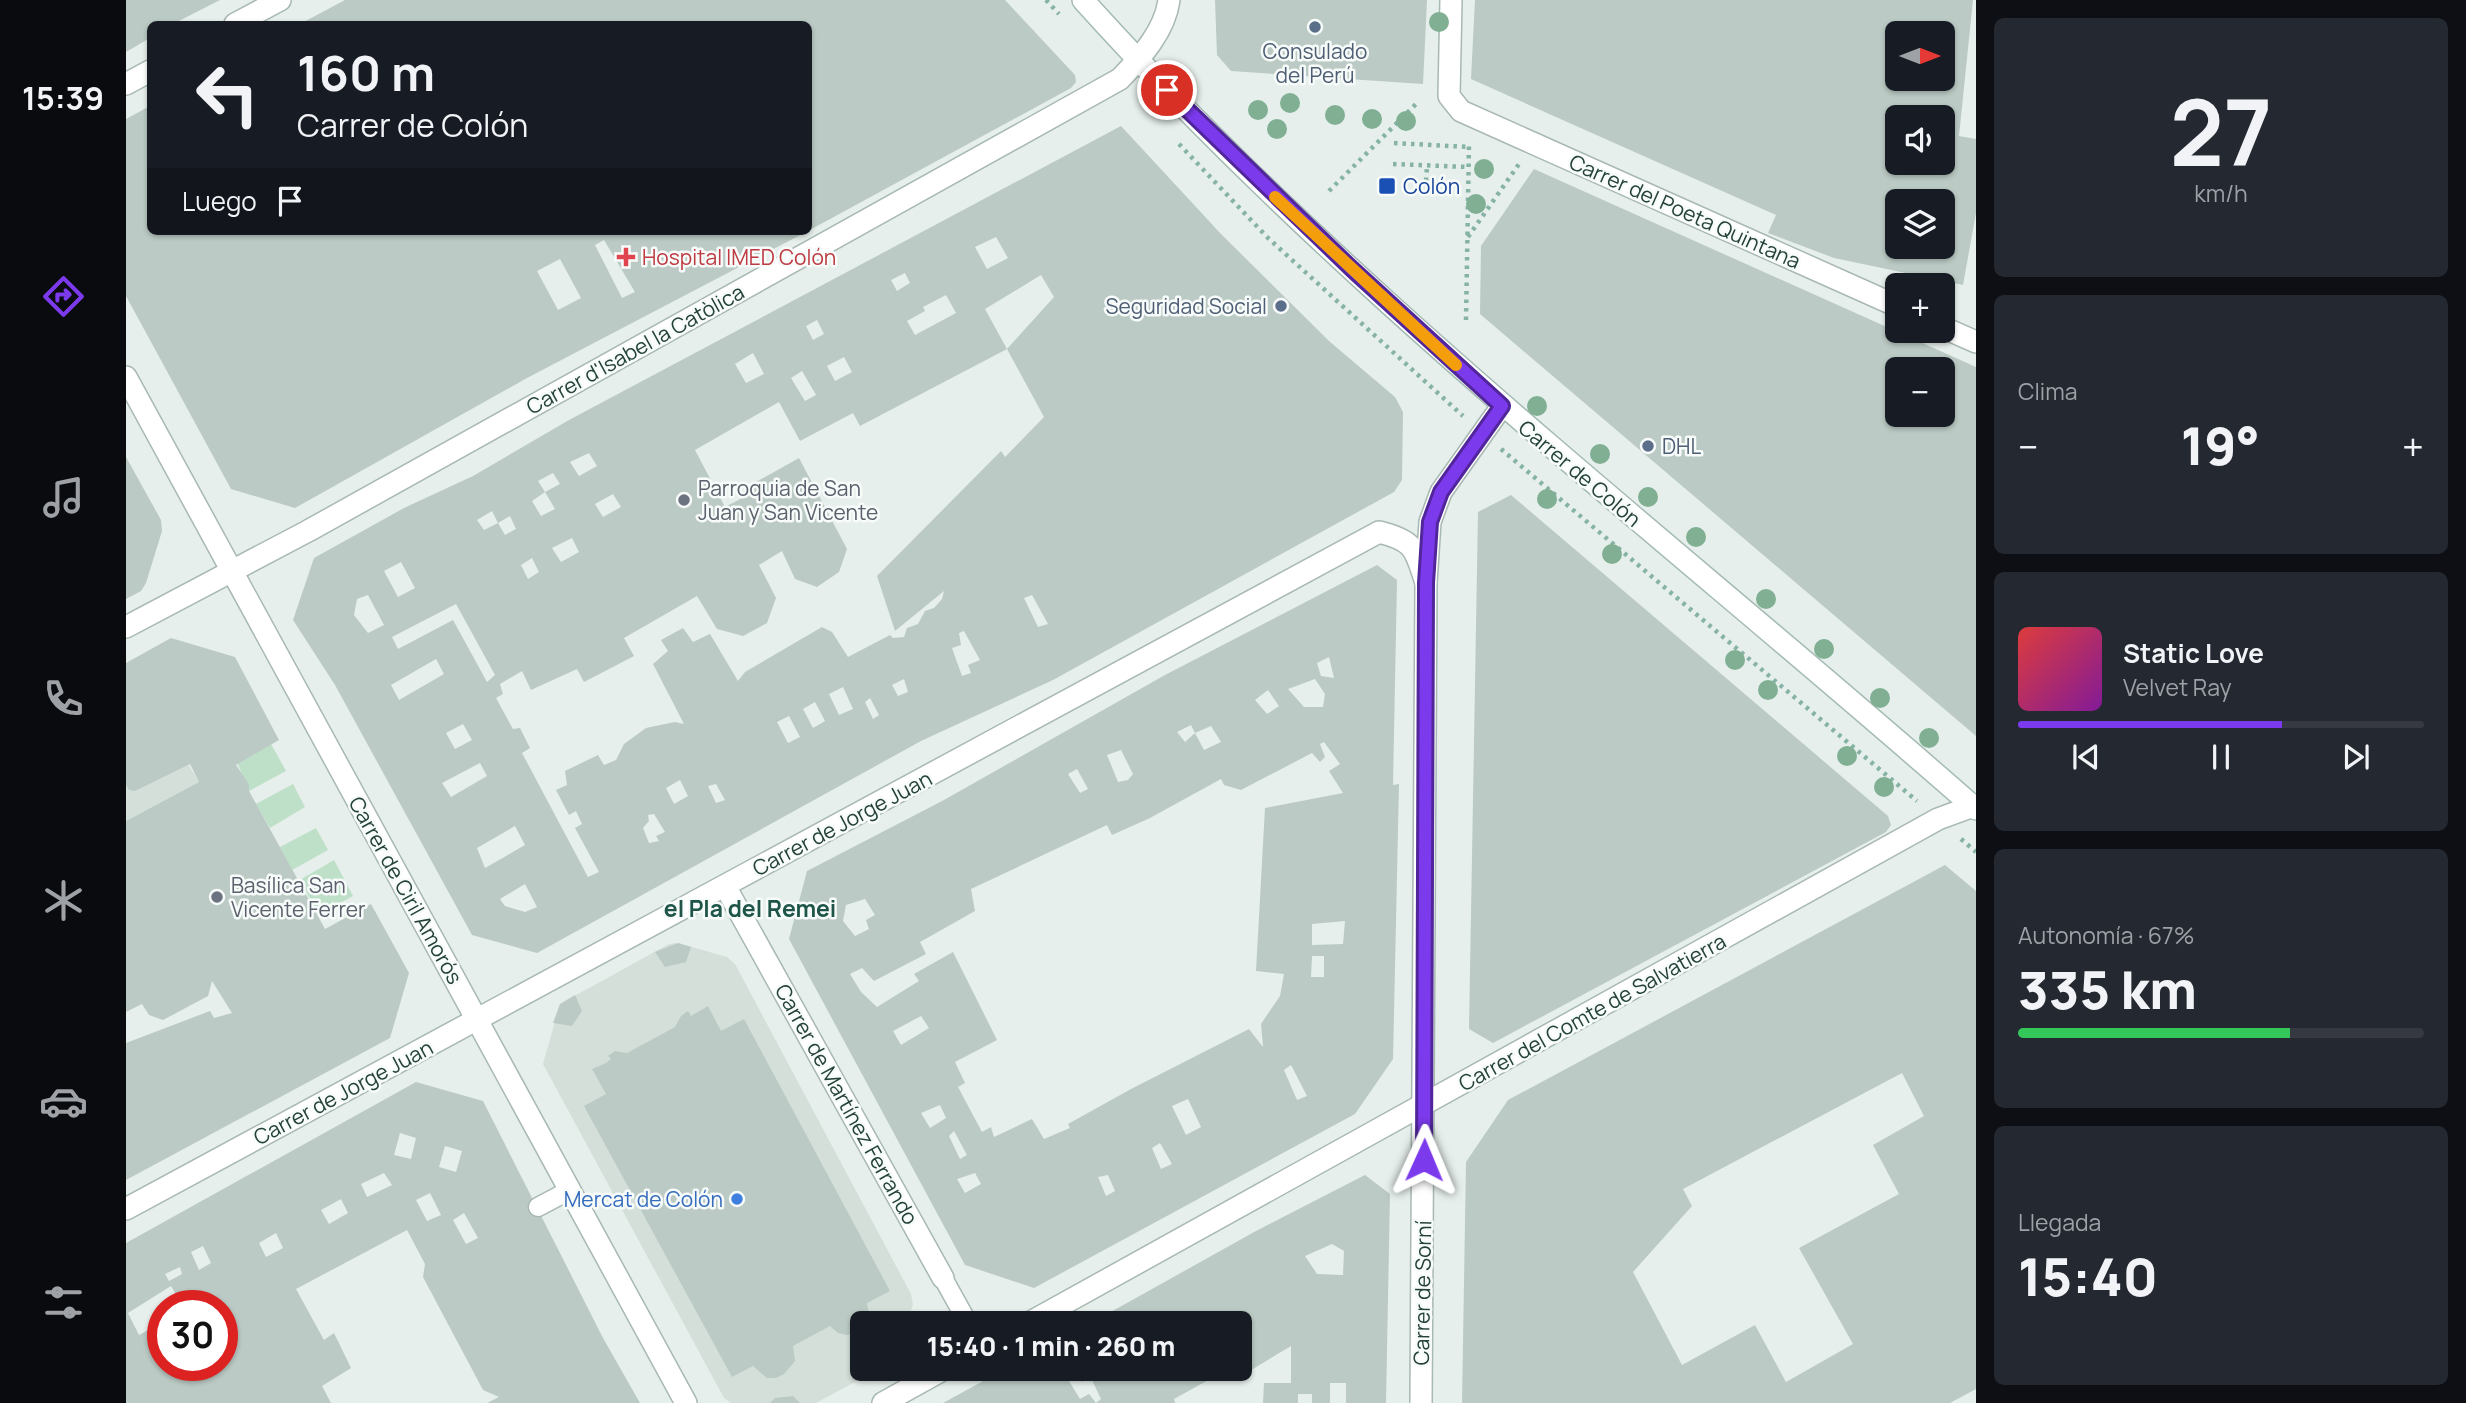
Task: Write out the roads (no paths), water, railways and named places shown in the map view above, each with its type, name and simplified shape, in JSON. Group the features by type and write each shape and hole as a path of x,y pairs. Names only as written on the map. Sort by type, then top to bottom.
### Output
{"street":[{"path":"241,21 280,0"},
{"name":"Carrer de Colón","path":"1083,0 1138,61 1240,163 1502,406 1975,806"},
{"name":"Carrer d'Isabel la Catòlica","path":"126,627 233,572 1120,79 1138,61 1167,13 1169,0"},
{"name":"Carrer del Poeta Quintana","path":"1451,0 1449,96 1471,125 1885,301"},
{"path":"126,84 147,73"},
{"path":"1955,333 1976,342"},
{"name":"Carrer de Ciril Amorós","path":"126,377 686,1403"},
{"name":"Carrer de Sorní","path":"1420,1403 1426,583 1430,522 1441,492 1502,406"},
{"name":"Carrer de Jorge Juan","path":"126,1209 1379,532 1403,538 1416,552 1426,583"},
{"name":"Carrer del Comte de Salvatierra","path":"1051,1311 1938,819 1975,806"},
{"name":"Carrer de Martínez Ferrando","path":"725,886 943,1278"},
{"path":"883,1403 923,1381"}],"lane":[{"path":"538,1207 569,1190"},
{"name":"Carrer de Martínez Ferrando","path":"943,1278 961,1311"}],"place":[{"name":"Consulado del Perú","path":"1315,27"},
{"name":"Colón","path":"1387,186"},
{"name":"Hospital IMED Colón","path":"626,257"},
{"name":"Seguridad Social","path":"1281,306"},
{"name":"DHL","path":"1648,446"},
{"name":"Parroquia de San Juan y San Vicente","path":"684,500"},
{"name":"Basílica San Vicente Ferrer","path":"217,897"},
{"name":"Mercat de Colón","path":"737,1199"}],"district":[{"name":"el Pla del Remei","path":"750,908"}]}
